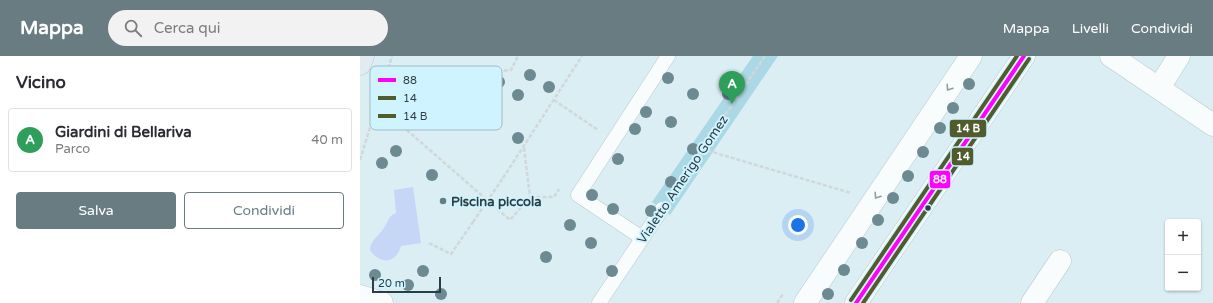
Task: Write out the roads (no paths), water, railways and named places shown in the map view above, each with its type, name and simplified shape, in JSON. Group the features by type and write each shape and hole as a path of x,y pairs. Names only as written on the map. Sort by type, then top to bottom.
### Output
{"main road":[{"path":"360,64 362,56"}],"street":[{"path":"805,303 971,56"},
{"path":"856,303 1024,56"},
{"path":"1111,56 1213,125"},
{"path":"1159,88 1179,56"},
{"path":"1032,303 1060,261"},
{"path":"360,296 382,303"}],"lane":[{"path":"642,238 578,195 668,56"},
{"name":"Vialetto Amerigo Gomez","path":"599,303 662,209"}],"place":[{"name":"Giardini di Bellariva","path":"732,104"},
{"name":"Piscina piccola","path":"443,201"}]}
